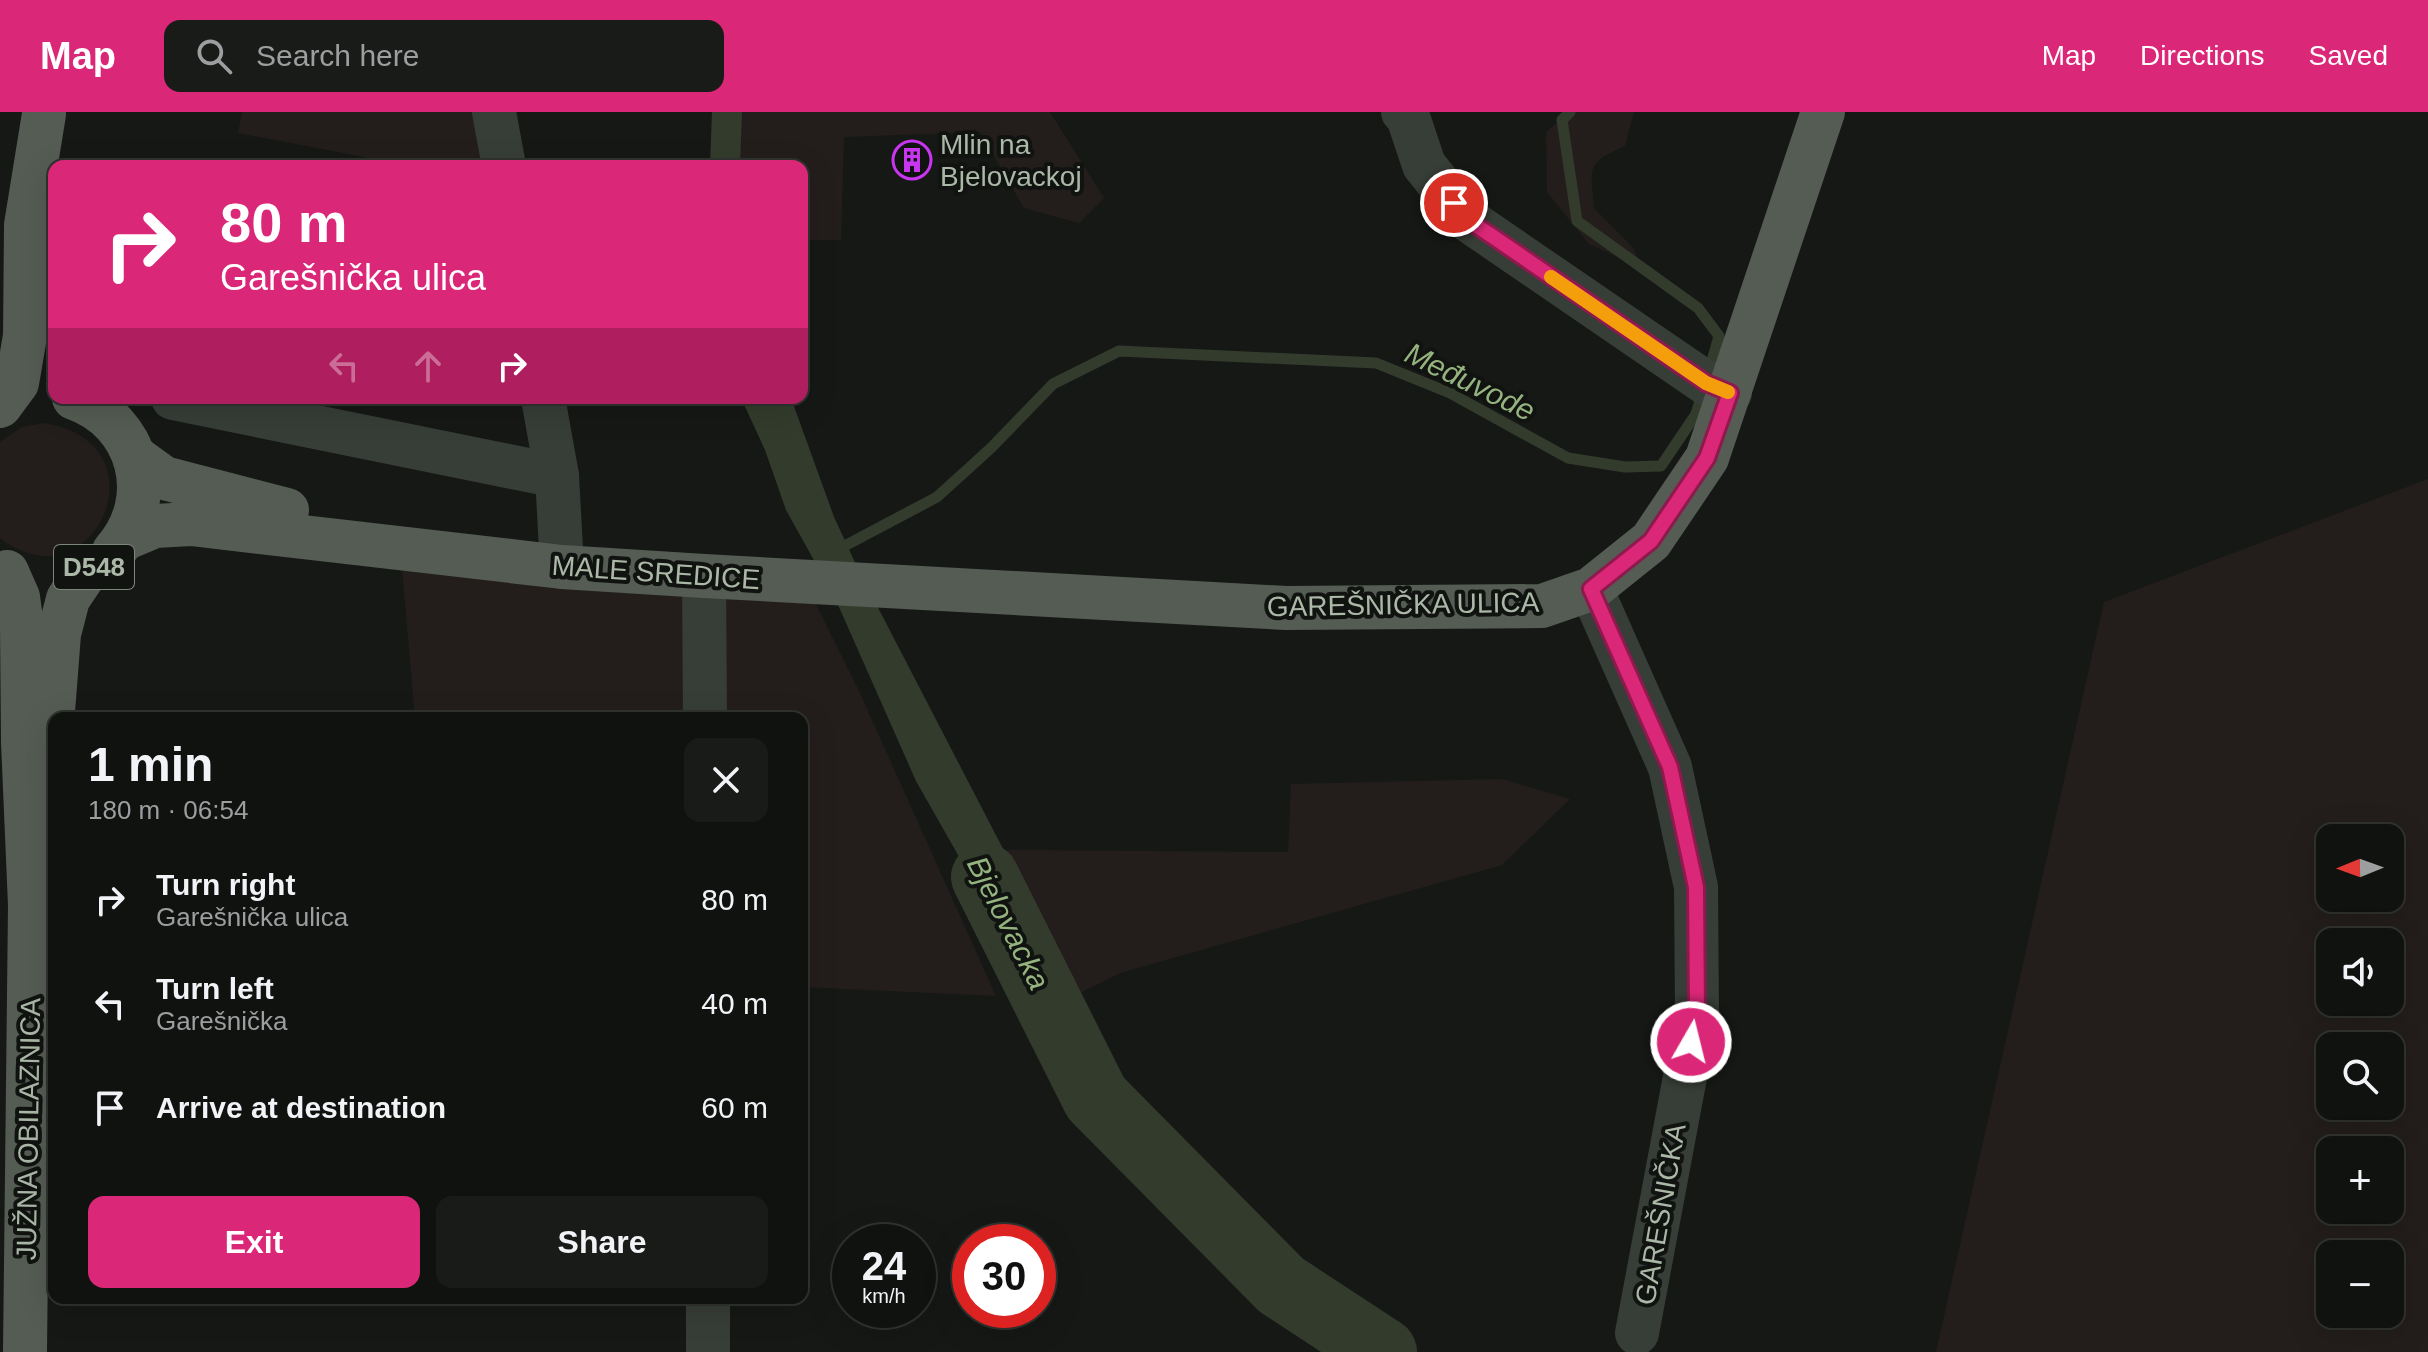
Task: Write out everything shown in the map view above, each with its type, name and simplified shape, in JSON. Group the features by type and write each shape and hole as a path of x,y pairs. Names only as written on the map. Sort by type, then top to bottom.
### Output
{"main road":[{"name":"GAREŠNIČKA ULICA","path":"912,586 1286,608 1542,606 1591,589 1651,541 1707,458 1823,112"},
{"path":"44,113 52,160"},
{"path":"0,406 17,383 25,336 26,225 44,113"},
{"path":"0,406 24,396 48,394"},
{"name":"D548","path":"4,570 33,580 60,580 86,572 107,558 124,539 136,513 140,485 135,457 122,432 102,412 87,404"},
{"name":"MALE SREDICE","path":"135,457 164,478 295,512 400,546"},
{"name":"MALE SREDICE","path":"124,539 155,526 191,524 562,567 912,586"},
{"name":"JUŽNA OBILAZNICA","path":"4,570 18,597 22,627 30,905 25,1352"},
{"name":"JUŽNA OBILAZNICA","path":"53,712 59,634 68,599 86,572"},
{"name":"JUŽNA OBILAZNICA","path":"30,905 44,821 48,771"}],"street":[{"path":"494,112 503,160"},
{"path":"1403,112 1408,117 1424,165 1468,220 1706,383 1730,393"},
{"path":"203,404 557,476"},
{"path":"544,404 557,476 562,567"},
{"path":"704,576 705,712"},
{"name":"GAREŠNIČKA","path":"1591,589 1670,767 1696,887 1697,1013 1637,1333"},
{"path":"708,1304 708,1352"}],"shaded area":[{"path":"242,112 496,112 503,160 380,160 238,133"},
{"path":"722,112 1050,112 1104,198 1079,223 1024,208 980,132 844,137 841,240 808,240 808,160 722,160"},
{"path":"1570,112 1634,112 1625,146 1597,162 1593,168 1592,183 1594,208 1634,249 1640,267 1589,244 1547,192 1546,132"},
{"path":"44,423 82,437 103,460 110,487 104,515 88,539 64,553 34,555 0,538 0,442 22,427"},
{"path":"2428,479 2428,1352 1936,1352 2104,602"},
{"path":"400,546 805,582 859,691 996,996 808,987 808,712 414,712"},
{"path":"1502,779 1570,799 1502,865 1120,973 1060,1003 1031,928 1007,850 1288,852 1291,784"}],"water":[{"path":"712,112 742,112 740,160 710,160"},
{"path":"744,404 793,404 834,517 859,571 1057,953 1000,971 970,876 916,781 835,598 786,510 765,450"}],"waterway":[{"name":"Međuvode","path":"1570,112 1562,120 1577,221 1698,308 1719,336 1709,372"},
{"name":"Međuvode","path":"835,551 937,497 991,448 1053,384 1119,351 1376,363 1450,393 1568,458 1625,467 1661,466 1696,414 1703,392"},
{"name":"Bjelovacka","path":"985,877 1096,1098 1281,1285 1383,1352"}],"slow traffic":[{"path":"1551,277 1706,383 1728,392"}],"place":[{"name":"Mlin na Bjelovackoj","path":"912,160"}],"route":[{"path":"1454,203 1468,220 1706,383 1730,393 1707,458 1651,541 1591,589 1670,767 1696,887 1697,1013 1691,1042"}]}
